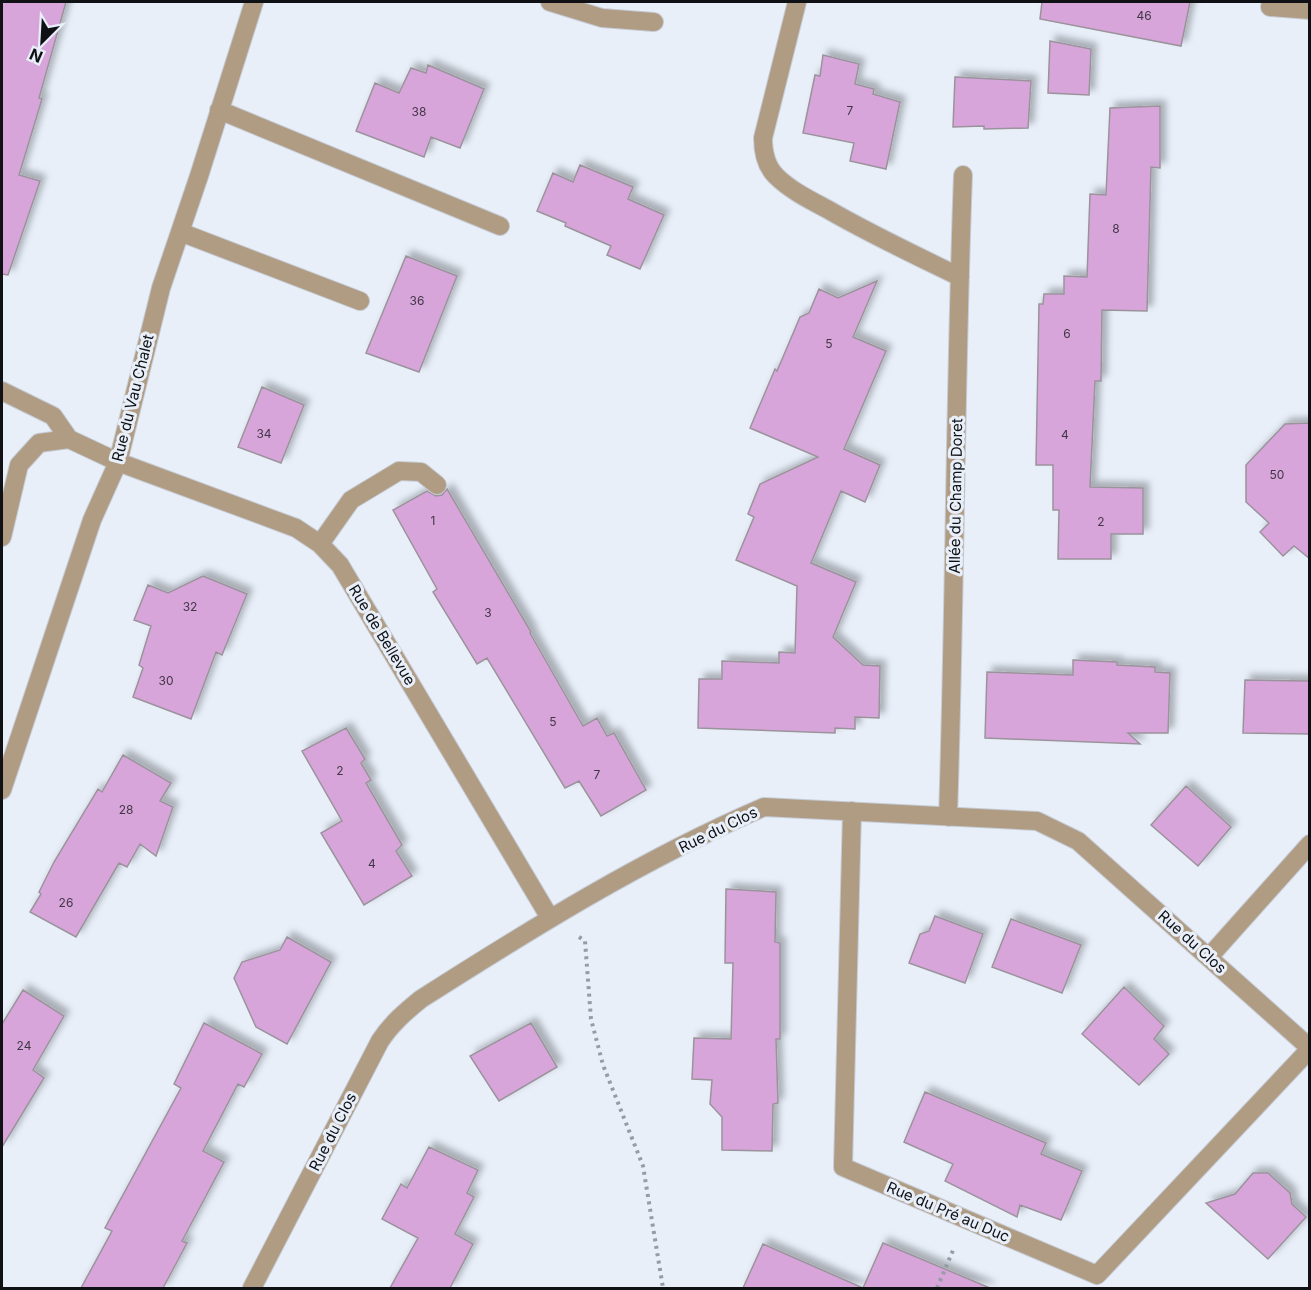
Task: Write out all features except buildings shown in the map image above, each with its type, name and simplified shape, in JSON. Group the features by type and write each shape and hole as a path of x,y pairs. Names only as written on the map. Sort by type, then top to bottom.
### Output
{"street":[{"name":"Rue du Vau Chalet","path":"2,790 92,520 118,462 161,288 254,2"},
{"path":"550,2 602,18 654,22"},
{"path":"797,2 763,138 768,166 776,176 810,200 862,230 960,277"},
{"path":"1271,2 1270,8 1310,10"},
{"path":"219,110 500,226"},
{"name":"Allée du Champ Doret","path":"948,816 963,175"},
{"path":"180,232 360,301"},
{"path":"2,391 53,416 69,439 39,443 19,465 2,537"},
{"name":"Rue de Bellevue","path":"69,439 118,462 296,528 320,544 340,565 550,918"},
{"path":"320,544 351,500 399,471 421,472 437,485"},
{"name":"Rue du Clos","path":"252,1288 389,1028 421,999 550,918 724,825 764,807 1037,821 1078,841 1310,1049"},
{"name":"Rue du Pré au Duc","path":"852,811 843,1167 1097,1275 1310,1049"},
{"path":"1209,957 1310,844"}],"path":[{"path":"550,918 585,941 591,1019 603,1065 643,1166 663,1288"},
{"path":"937,1288 966,1220"}]}
